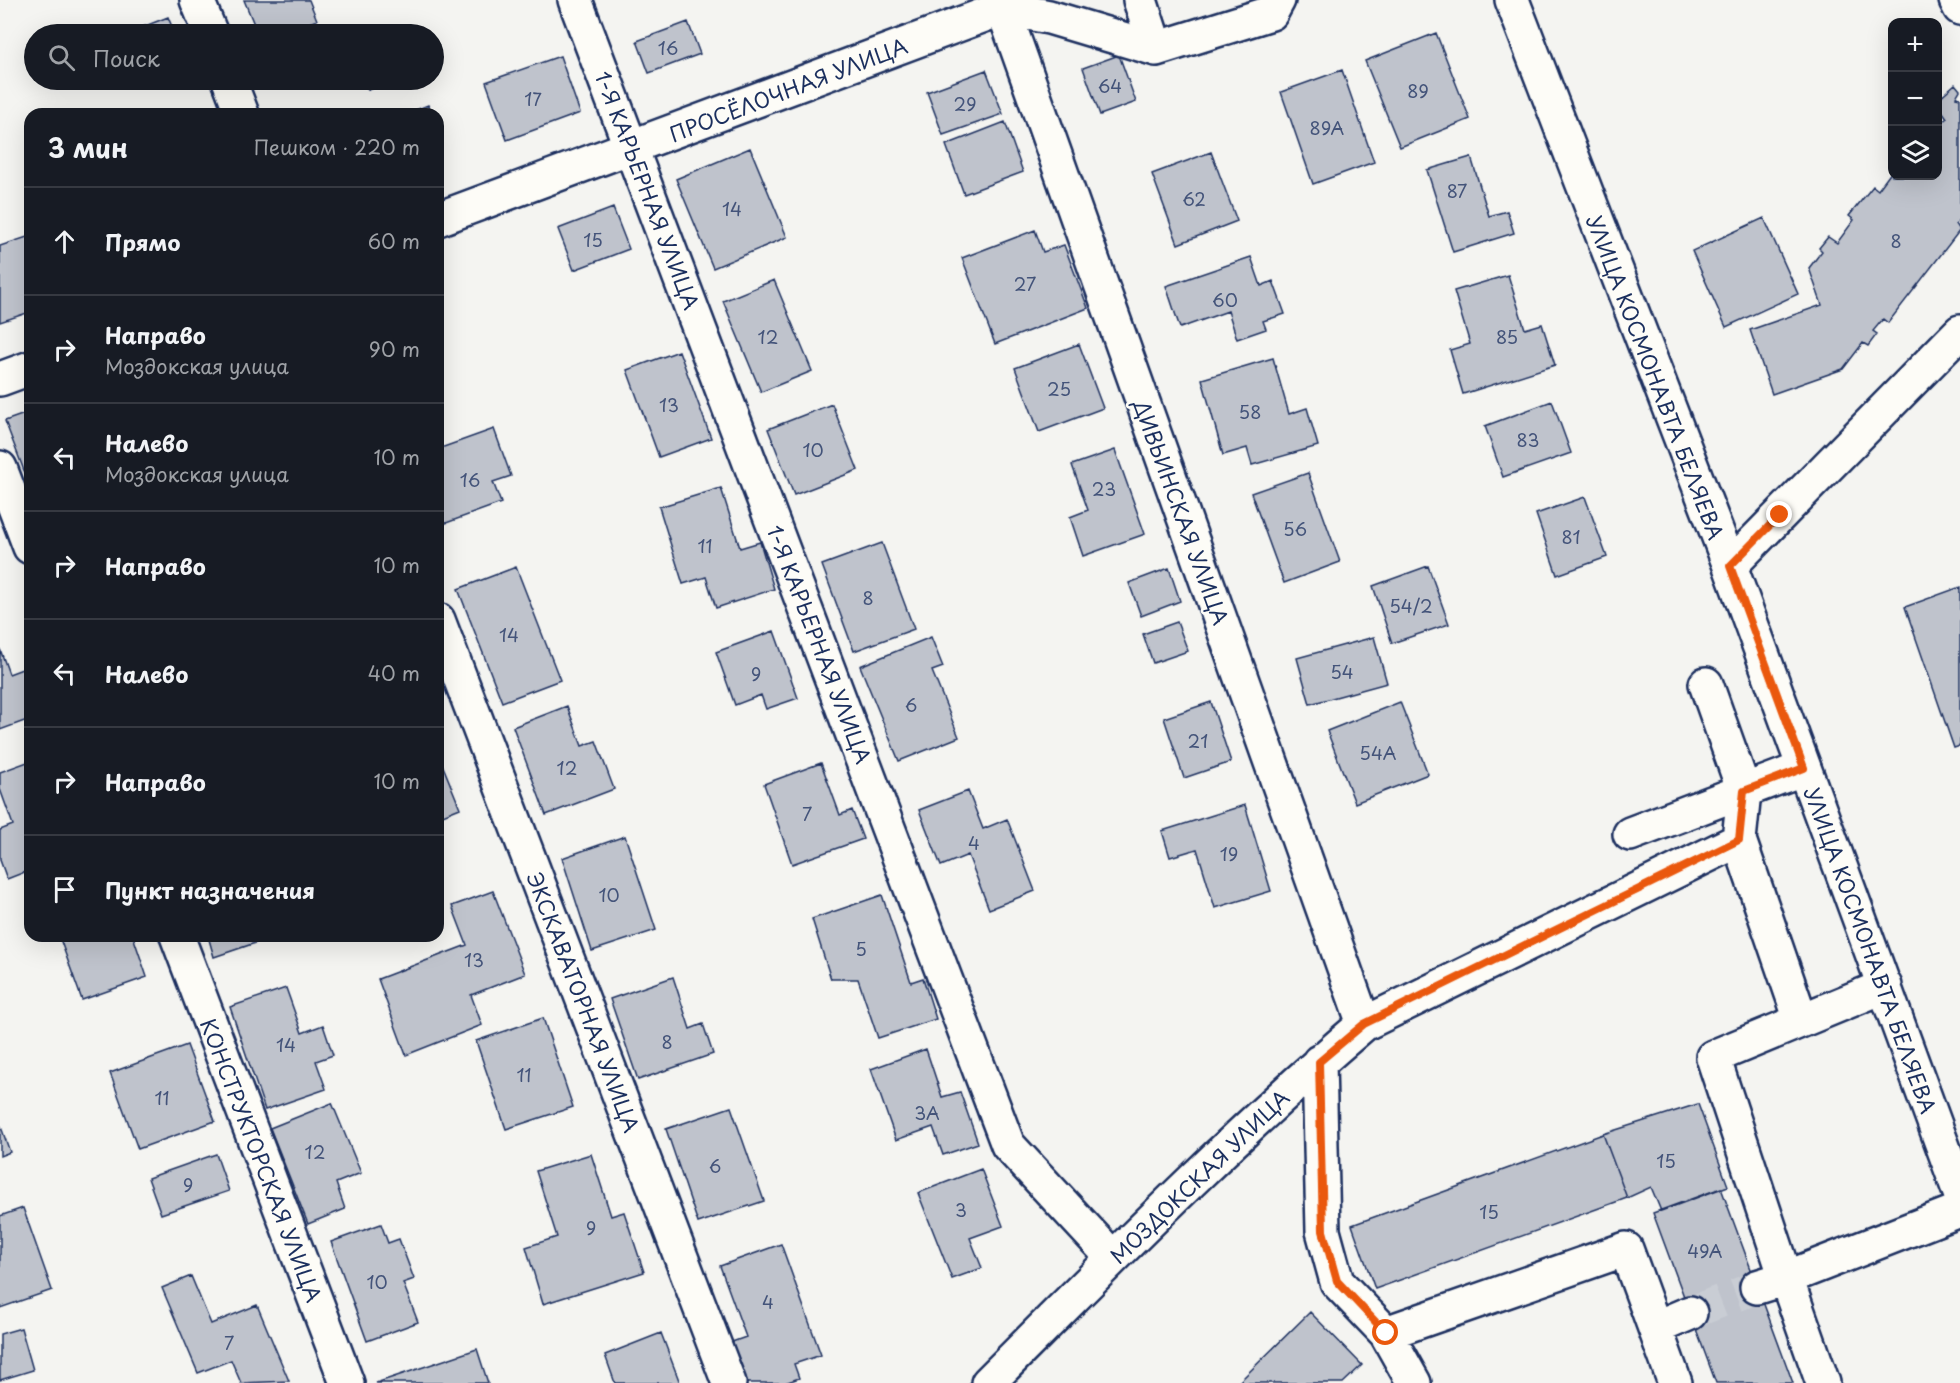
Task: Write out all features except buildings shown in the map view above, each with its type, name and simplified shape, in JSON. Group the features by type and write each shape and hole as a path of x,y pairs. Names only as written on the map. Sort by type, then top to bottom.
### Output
{"street":[{"path":"197,0 207,24"},
{"name":"1-Я КАРЬЕРНАЯ УЛИЦА","path":"575,0 1008,1145 1113,1258"},
{"path":"1140,0 1156,49"},
{"path":"1001,4 1156,49 1271,13 1278,0"},
{"name":"УЛИЦА КОСМОНАВТА БЕЛЯЕВА","path":"1512,0 1730,566 1885,986 1951,1138 1960,1193"},
{"path":"1956,0 1960,8"},
{"name":"ПРОСЁЛОЧНАЯ УЛИЦА","path":"444,217 632,148 1001,4"},
{"name":"ДИВЬИНСКАЯ УЛИЦА","path":"1001,4 1364,1024"},
{"path":"233,90 240,108"},
{"path":"1730,566 1960,332"},
{"path":"0,379 24,370"},
{"path":"0,468 24,531"},
{"name":"ЭКСКАВАТОРНАЯ УЛИЦА","path":"444,636 729,1383"},
{"path":"1706,684 1744,791 1739,840 1802,1020"},
{"path":"1630,834 1804,768"},
{"name":"МОЗДОКСКАЯ УЛИЦА","path":"987,1383 1113,1258 1319,1062 1364,1024 1739,840"},
{"name":"КОНСТРУКТОРСКАЯ УЛИЦА","path":"179,942 346,1383"},
{"path":"1823,1383 1772,1283 1713,1057 1885,986"},
{"path":"1319,1062 1323,1231 1337,1281 1386,1333 1414,1383"},
{"path":"1772,1283 1960,1210"},
{"path":"1386,1333 1626,1249 1675,1383"},
{"path":"1655,1328 1690,1313"}],"tunnel":[{"path":"1690,1313 1757,1287"}],"route":[{"path":"1386,1333 1337,1281 1323,1231 1319,1062 1364,1024 1739,840 1744,791 1804,768 1730,566 1780,515"}]}
